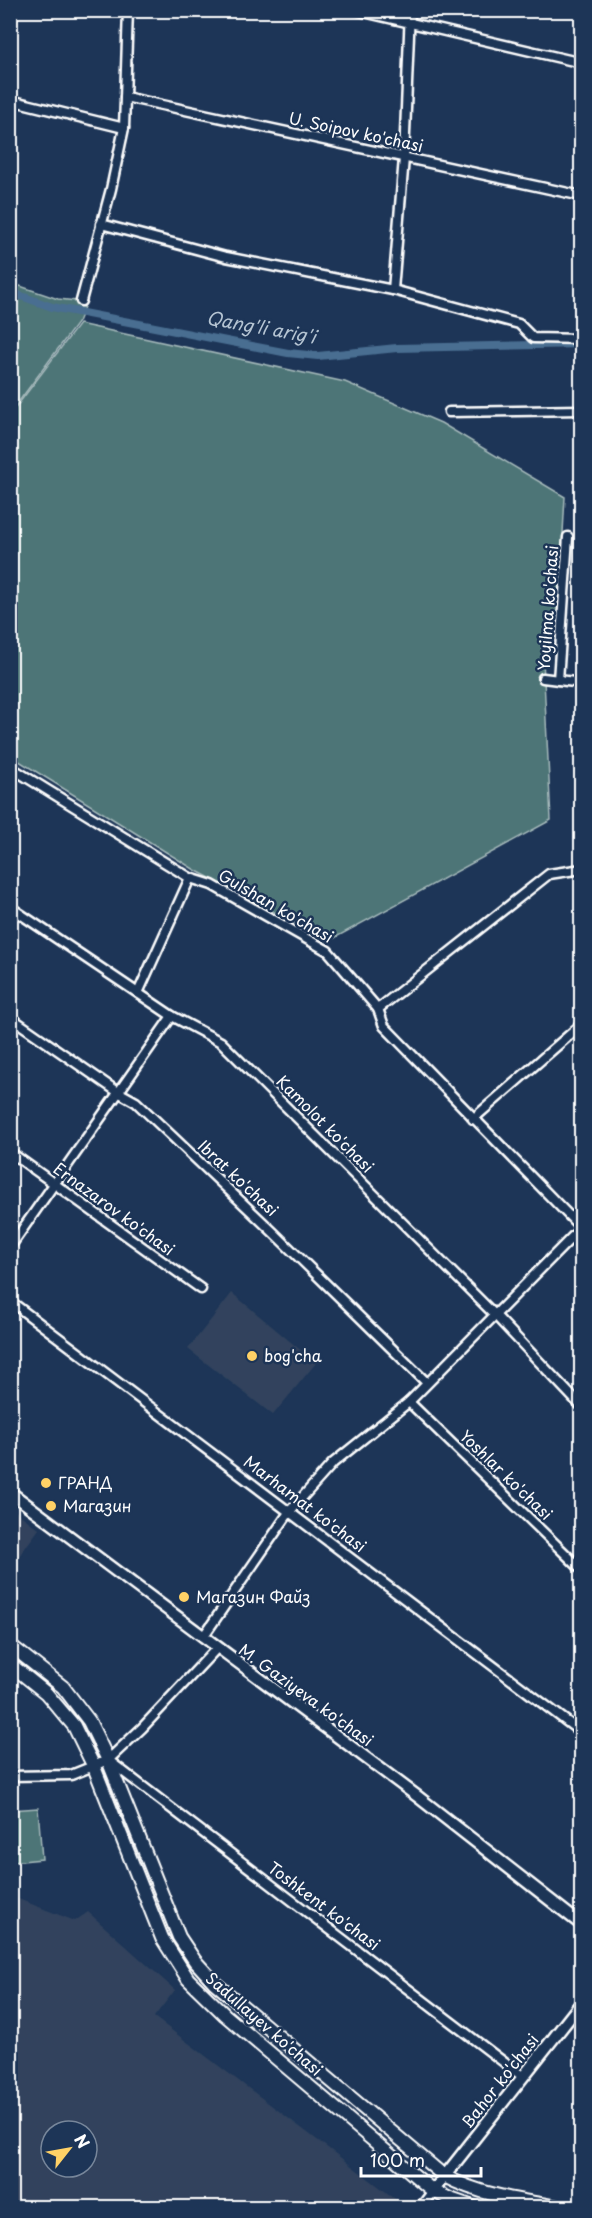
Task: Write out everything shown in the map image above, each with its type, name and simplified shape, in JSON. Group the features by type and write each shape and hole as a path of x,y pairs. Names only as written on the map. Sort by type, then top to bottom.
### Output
{"main road":[{"path":"10,1645 53,1677 73,1698 89,1721 108,1760 180,1937 195,1961 215,1983 444,2176 487,2193 565,2208"},
{"name":"Sadullayev ko'chasi","path":"10,1664 46,1692 66,1714 93,1767 158,1929 176,1963 188,1979 225,2015 433,2191 476,2208"}],"street":[{"path":"81,301 102,224 124,128 128,10"},
{"path":"355,10 582,63"},
{"path":"393,290 404,158 410,10"},
{"name":"U. Soipov ko'chasi","path":"125,97 582,196"},
{"path":"10,100 124,128"},
{"path":"102,224 226,257 393,290 519,324 533,338 582,339"},
{"path":"448,412 582,410"},
{"name":"Yoyilma ko'chasi","path":"558,680 568,537"},
{"path":"543,678 582,684"},
{"name":"Gulshan ko'chasi","path":"10,767 190,879 212,885 328,951 378,1009 384,1026 581,1228"},
{"path":"378,1009 549,874 582,869"},
{"path":"138,993 190,879"},
{"name":"Kamolot ko'chasi","path":"10,907 172,1016 221,1042 495,1315 582,1407"},
{"path":"10,1246 172,1016"},
{"name":"Ibrat ko'chasi","path":"10,1017 117,1092 136,1102 427,1383"},
{"path":"473,1119 582,1024"},
{"name":"Ernazarov ko'chasi","path":"10,1152 201,1289"},
{"path":"203,1637 290,1511 333,1463 409,1402 581,1228"},
{"name":"Marhamat ko'chasi","path":"10,1301 582,1732"},
{"name":"Yoshlar ko'chasi","path":"409,1402 582,1570"},
{"name":"M. Gaziyeva ko'chasi","path":"10,1492 417,1796 582,1925"},
{"path":"10,1776 71,1775 108,1760 142,1728 217,1648"},
{"name":"Toshkent ko'chasi","path":"108,1760 522,2076"},
{"name":"Bahor ko'chasi","path":"420,2208 582,2002"}],"shaded area":[{"name":"bog'cha","path":"232,1293 316,1363 273,1415 188,1349"},
{"path":"11,1508 39,1529 11,1567"},
{"path":"11,1888 13,1897 75,1921 88,1912 175,1990 154,2017 406,2207 11,2207"}],"green space":[{"path":"11,283 58,299 86,302 78,322 11,412"},
{"path":"79,324 345,382 441,423 565,497 557,639 542,639 551,820 329,941 195,870 11,756 10,415"},
{"path":"38,1808 42,1859 12,1862 11,1810"}],"waterway":[{"name":"Qang'li arig'i","path":"10,292 52,307 288,353 318,356 397,348 582,344"}],"place":[{"name":"bog'cha","path":"252,1356"},
{"name":"ГРАНД","path":"46,1483"},
{"name":"Магазин","path":"51,1506"},
{"name":"Магазин Файз","path":"184,1597"}]}
